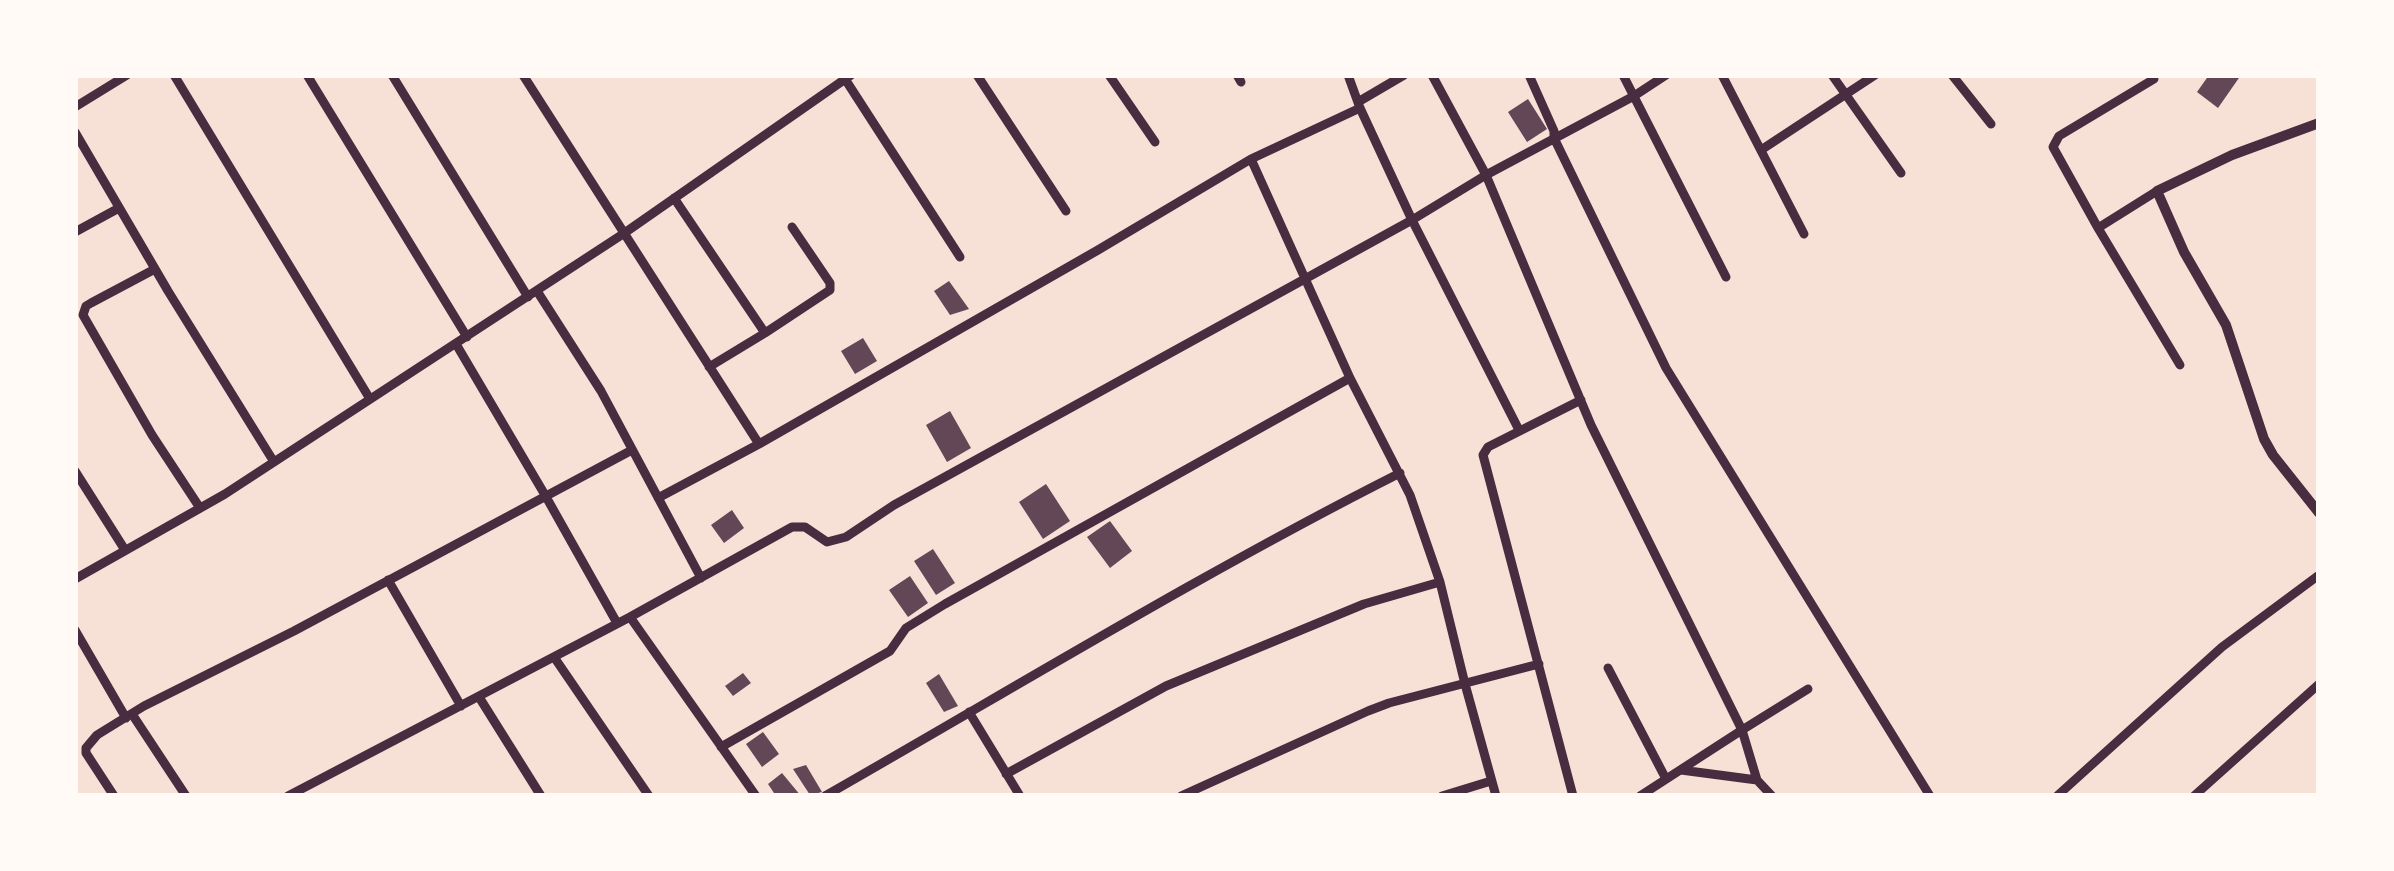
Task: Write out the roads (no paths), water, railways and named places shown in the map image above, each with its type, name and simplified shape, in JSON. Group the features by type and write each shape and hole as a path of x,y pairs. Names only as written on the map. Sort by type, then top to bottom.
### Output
{"street":[{"path":"75,107 127,75"},
{"path":"174,75 370,400"},
{"path":"307,75 467,337"},
{"path":"392,75 533,294 601,391 701,578"},
{"path":"523,75 759,444"},
{"path":"976,75 1066,210"},
{"path":"1109,75 1155,142"},
{"path":"1348,75 1412,220 1519,430"},
{"path":"658,498 1082,259 1251,158 1359,105 1404,75"},
{"path":"1432,75 1486,174 1581,400 1742,730 1757,780 1772,796"},
{"path":"1529,75 1554,138 1666,368 1930,796"},
{"path":"1623,75 1726,277"},
{"path":"288,796 617,624 792,527 805,528 828,542 846,537 909,496 1412,220 1486,174 1666,75"},
{"path":"1722,75 1804,234"},
{"path":"1832,75 1901,174"},
{"path":"1760,150 1875,75"},
{"path":"1952,75 1990,124"},
{"path":"75,578 200,508 370,400 623,234 848,77 960,257"},
{"path":"2154,79 2059,136 2053,144 2098,228 2180,364"},
{"path":"2098,228 2157,191 2232,155 2319,123"},
{"path":"75,132 274,462"},
{"path":"1251,158 1426,536 1496,796"},
{"path":"2157,191 2184,252 2226,324 2264,439 2319,513"},
{"path":"674,198 765,334"},
{"path":"75,232 119,208"},
{"path":"709,366 765,334 832,287 792,227"},
{"path":"155,269 86,306 83,315 200,508"},
{"path":"456,344 617,624"},
{"path":"720,747 890,651 906,628 945,604 1350,378"},
{"path":"1572,796 1483,455 1488,447 1581,400"},
{"path":"114,796 86,748 97,735 632,450"},
{"path":"75,471 125,550"},
{"path":"825,796 1233,561 1400,473"},
{"path":"2057,796 2222,648 2319,574"},
{"path":"388,580 461,706"},
{"path":"1006,774 1166,686 1364,604 1440,582"},
{"path":"630,617 756,796"},
{"path":"75,630 186,796"},
{"path":"554,657 650,796"},
{"path":"1181,796 1389,703 1539,664"},
{"path":"1608,668 1666,779"},
{"path":"2194,796 2319,684"},
{"path":"1640,796 1808,688"},
{"path":"479,697 542,796"},
{"path":"969,712 1017,792 1003,796"},
{"path":"1680,770 1757,780"},
{"path":"1442,796 1491,781"}]}
